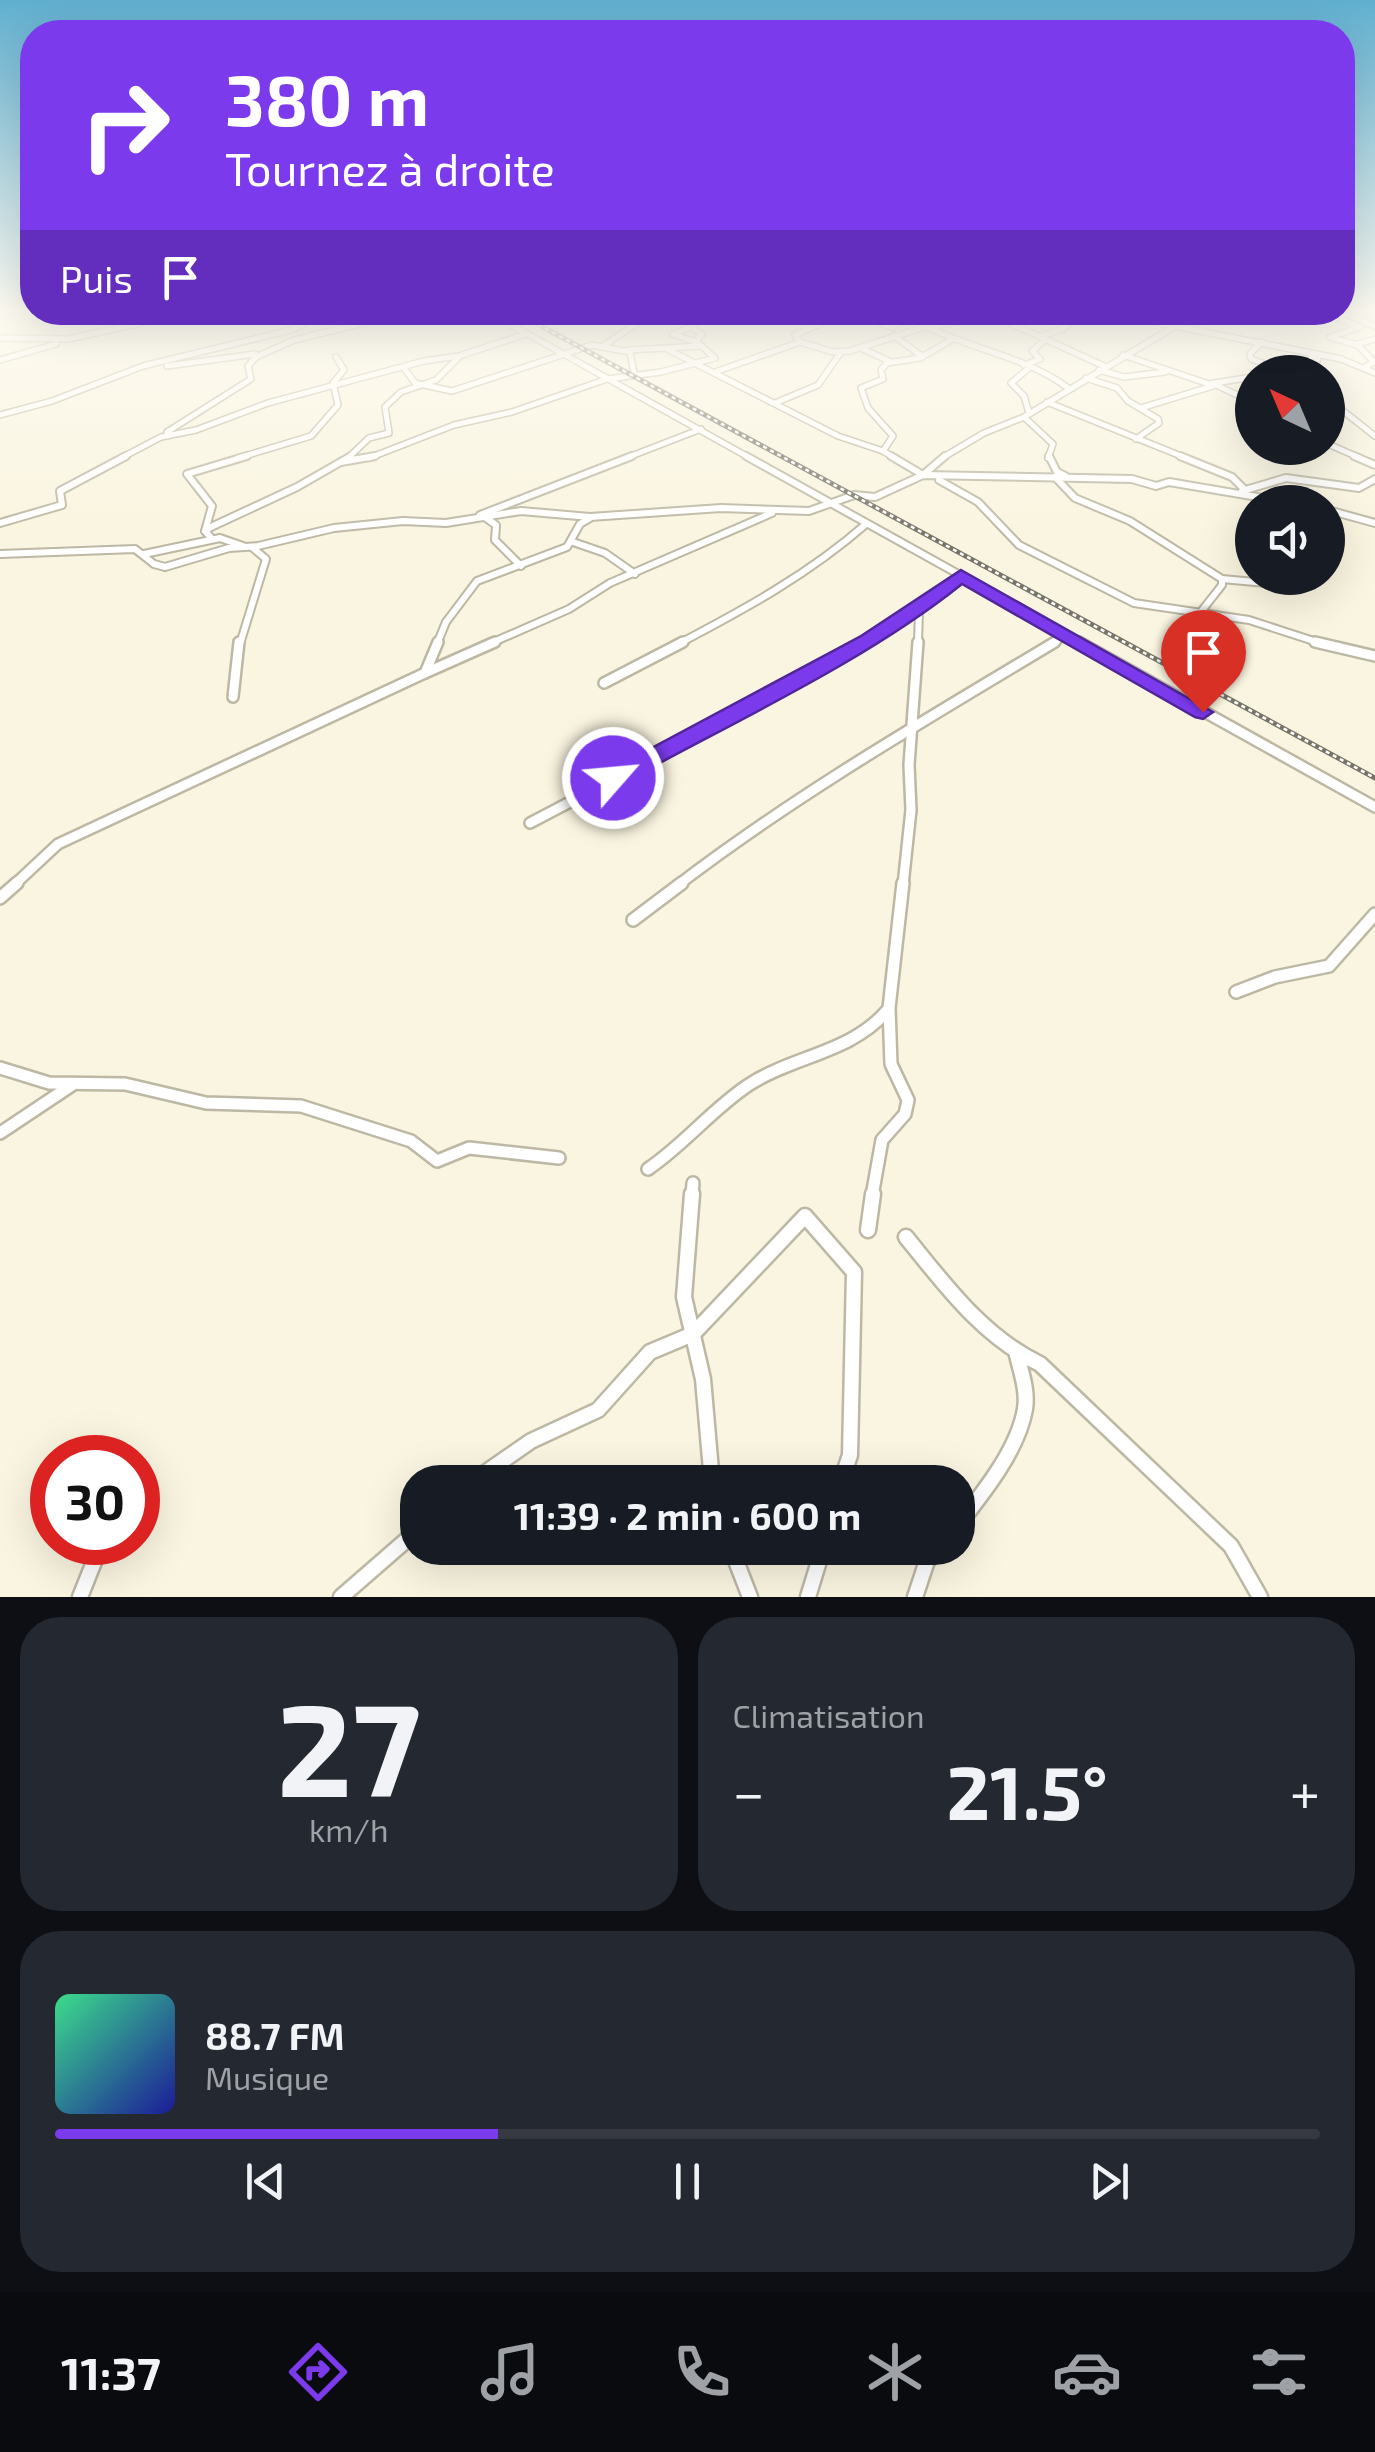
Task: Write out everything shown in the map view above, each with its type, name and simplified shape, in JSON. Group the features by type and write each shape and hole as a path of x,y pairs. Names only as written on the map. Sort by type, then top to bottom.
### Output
{"street":[{"path":"0,415 52,401 79,388"},
{"path":"0,524 62,505 60,491 161,437 201,408 218,401 229,388"},
{"path":"161,437 334,388 338,405 315,434 187,474 212,506 205,531"},
{"path":"205,531 301,486 362,451 370,438 390,433 385,407 397,394 416,388"},
{"path":"341,462 367,459 454,426 512,412 582,388"},
{"path":"623,388 1375,807"},
{"path":"744,388 802,414 838,436 883,450 978,502 1019,545 1134,602 1267,624 1334,648 1375,656"},
{"path":"774,404 812,388"},
{"path":"864,388 860,394 893,436 883,450"},
{"path":"1015,388 1024,396 1026,415 1053,444 1048,458 1058,472 1068,476"},
{"path":"928,475 940,459 982,432 1026,415 1068,388"},
{"path":"1116,388 1124,398 1154,414 1159,423 1136,439"},
{"path":"1141,408 1211,388"},
{"path":"1047,402 1232,477 1238,485"},
{"path":"1345,412 1375,436"},
{"path":"463,521 701,428"},
{"path":"1345,452 1375,465"},
{"path":"0,554 136,549 154,564 165,567 334,528 463,521 521,511 590,517 722,508 809,510 854,495 875,496 928,475 1132,479 1156,486 1169,482 1235,490"},
{"path":"1055,477 1074,498 1130,521 1222,579 1235,580"},
{"path":"1253,485 1266,478 1312,477 1359,488 1375,478"},
{"path":"0,898 58,844 568,610 610,583 777,511"},
{"path":"1345,515 1375,523"},
{"path":"577,541 580,524 590,517"},
{"path":"486,518 496,525 495,540 520,566"},
{"path":"604,683 769,597 796,575 828,558 866,524"},
{"path":"205,531 212,539"},
{"path":"144,554 227,539 266,559 263,578 239,640 242,649 233,697"},
{"path":"426,673 446,622 476,581 577,541 606,553 636,574"},
{"path":"530,823 722,722 919,609 961,576"},
{"path":"1200,613 1222,585 1222,579"},
{"path":"868,1230 882,1140 905,1114 908,1100 892,1064 889,1008 910,810 909,765 919,609"},
{"path":"633,920 733,842 845,768 1065,636"},
{"path":"1236,992 1276,977 1328,966 1375,914"},
{"path":"648,1169 676,1152 728,1101 764,1076 868,1033 889,1008"},
{"path":"0,1068 50,1083 125,1084 206,1103 301,1106 411,1141 437,1161 469,1148 559,1158"},
{"path":"0,1134 74,1084"},
{"path":"693,1183 684,1298 703,1379 711,1465"},
{"path":"496,1465 531,1441 598,1410 650,1352 693,1334 805,1216 854,1272 847,1465"},
{"path":"906,1237 954,1295 1017,1356 1040,1364 1231,1546 1260,1597"},
{"path":"975,1504 1024,1413 1024,1381 1017,1356"},
{"path":"341,1597 400,1546"},
{"path":"80,1597 93,1565"},
{"path":"738,1565 750,1597"},
{"path":"808,1597 817,1565"},
{"path":"914,1597 926,1565"}],"railway":[{"path":"655,388 1375,778"}],"route":[{"path":"613,778 868,640 919,609 961,576 1203,712"}]}
